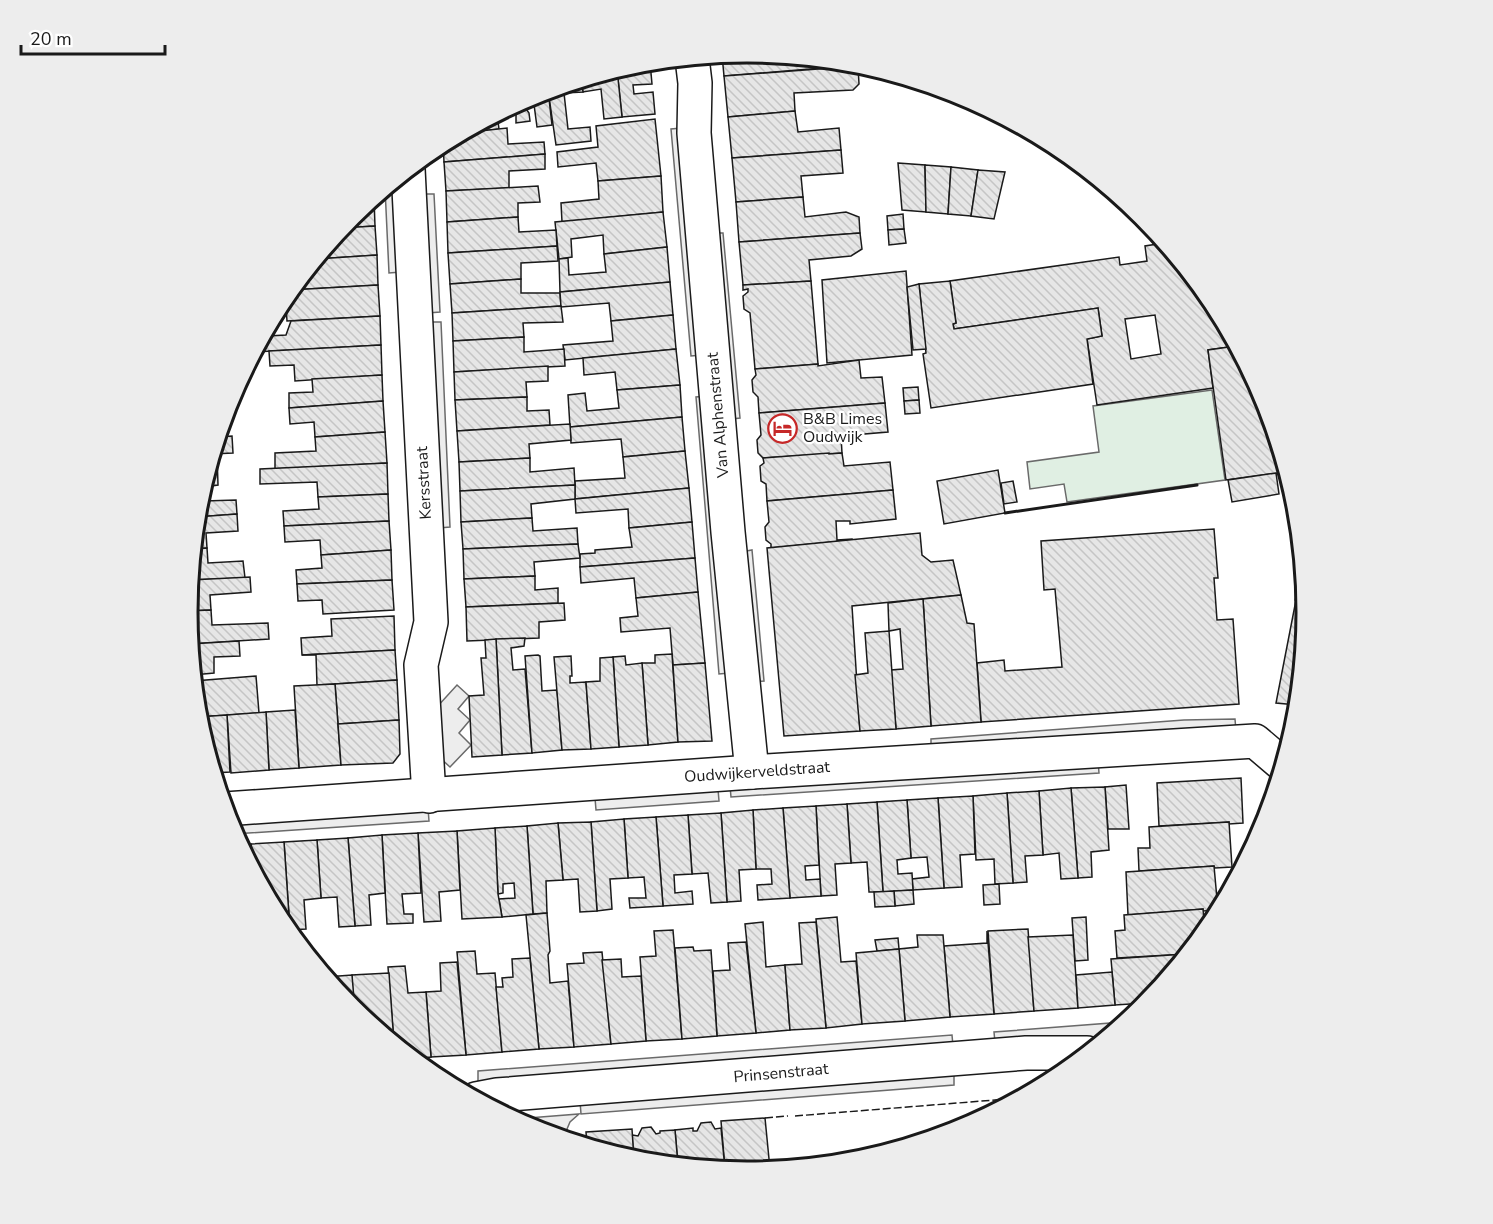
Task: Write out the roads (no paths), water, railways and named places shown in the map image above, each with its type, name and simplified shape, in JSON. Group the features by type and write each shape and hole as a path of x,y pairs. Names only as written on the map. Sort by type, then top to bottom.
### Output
{"street":[{"name":"Van Alphenstraat","path":"693,66 694,133 728,532 752,772"},
{"name":"Kersstraat","path":"409,179 431,622 421,665 429,796"},
{"name":"Oudwijkerveldstraat","path":"234,808 752,772 1255,741 1276,759"},
{"name":"Prinsenstraat","path":"490,1097 1026,1053 1074,1053"}],"place":[{"name":"B&B Limes Oudwijk","path":"782,428"}]}
